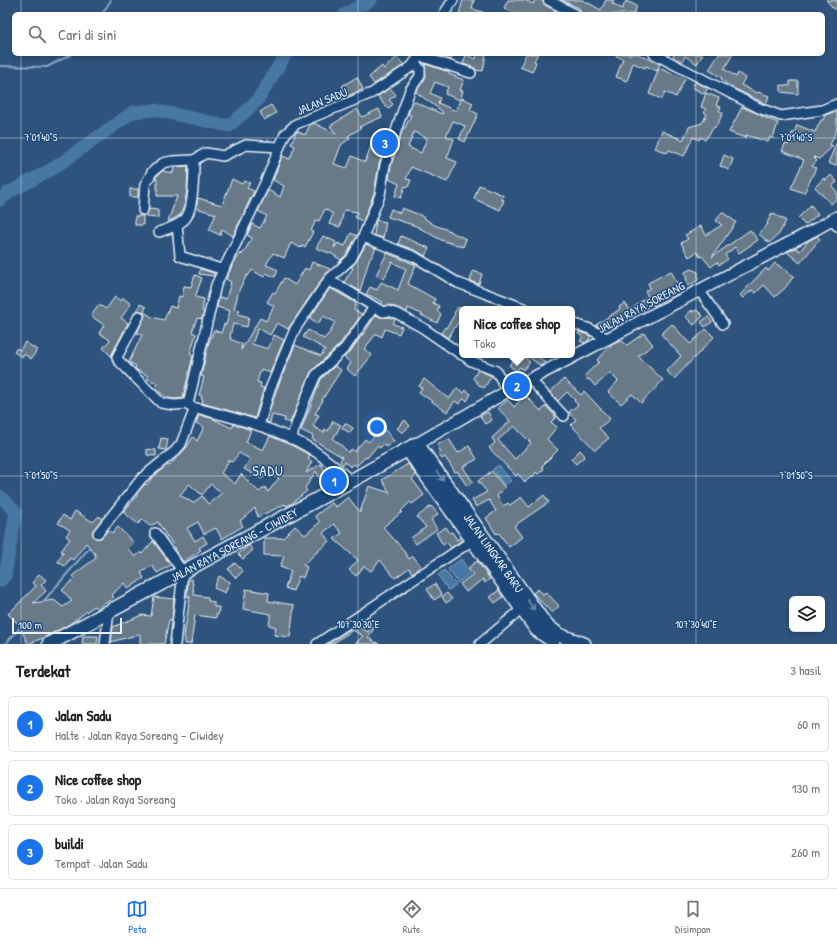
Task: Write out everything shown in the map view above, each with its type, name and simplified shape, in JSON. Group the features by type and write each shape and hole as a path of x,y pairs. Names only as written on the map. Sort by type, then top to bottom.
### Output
{"highway":[{"name":"JALAN RAYA SOREANG - CIWIDEY","path":"50,644 412,447"},
{"name":"JALAN LINGKAR BARU","path":"412,447 473,540 537,630 558,644"},
{"name":"JALAN LINGKAR BARU","path":"412,447 545,624 560,635 584,644"}],"main road":[{"name":"JALAN RAYA SOREANG","path":"575,357 699,290 835,221"},
{"name":"JALAN RAYA SOREANG","path":"412,447 506,392 572,358"}],"street":[{"path":"445,12 452,0"},
{"path":"548,0 561,3 573,12"},
{"path":"658,56 758,108 781,116 822,110 837,104"},
{"path":"259,426 270,390 291,339 328,281 351,259 363,237 380,194 385,165 410,90 420,76 419,58 471,73"},
{"name":"JALAN SADU","path":"98,533 142,478 181,444 191,406 216,285 273,166 285,134 296,124 372,93 394,79 419,58"},
{"path":"143,210 145,185 152,172 167,161 194,160 206,153 223,156 246,145 279,147"},
{"path":"159,232 177,225 186,218 188,214 194,187 194,160"},
{"path":"177,225 180,256 224,270"},
{"path":"363,237 415,257 458,283 518,306"},
{"path":"328,281 340,286 382,312 388,311 398,314 423,328 459,353"},
{"path":"699,290 723,324"},
{"path":"291,439 316,375 346,348 374,307"},
{"path":"139,316 117,357 118,360 161,404 191,406 259,426 309,448 332,463 351,481"},
{"path":"575,324 590,329 608,339"},
{"path":"466,358 496,371 506,392"},
{"path":"531,380 564,416"},
{"path":"155,533 183,572 175,644"},
{"path":"317,644 473,540"},
{"path":"480,644 522,609"},
{"path":"105,644 109,611"},
{"path":"537,630 543,644"}],"water":[{"path":"499,465 511,481 504,485 493,469"},
{"path":"461,559 470,573 458,583 448,569"},
{"path":"444,570 456,585 448,590 438,575"}],"building":[{"path":"463,0 474,0 472,9 483,12 460,12"},
{"path":"508,0 525,0 533,4 535,0 542,0 545,5 556,11 511,12 504,8"},
{"path":"561,0 583,0 601,10 606,0 614,0 612,3 622,9 626,1 637,6 635,12 580,12 579,8"},
{"path":"826,0 837,0 837,10 833,8"},
{"path":"439,56 453,56 451,60"},
{"path":"466,56 476,59 477,56 486,56 483,71 476,70 475,68 463,64"},
{"path":"525,56 537,56 534,61 536,62 532,72 520,67"},
{"path":"616,56 642,56 660,64 657,71 646,66 645,68 633,63 627,81 616,77 623,59"},
{"path":"673,56 685,56 682,62"},
{"path":"685,56 702,56 697,64"},
{"path":"718,56 732,56 724,69 736,77 738,73 745,78 741,85 757,93 758,92 769,96 766,104 729,86 721,79 722,78 709,70"},
{"path":"397,57 404,65 374,84 369,77 382,66 384,69"},
{"path":"425,64 449,72 449,74 464,80 460,90 463,91 460,100 445,94 448,87 435,82 430,93 440,98 438,103 456,111 462,98 473,103 470,110 478,114 465,142 459,139 465,126 453,121 446,136 454,139 447,158 457,162 447,182 411,167 406,179 411,180 408,187 405,186 401,198 395,196 399,184 389,179 391,166 403,128 405,128 411,115 408,114 413,101 442,114 443,112 416,92 426,76","holes":["414,132 427,138 421,153 408,147"]},
{"path":"659,68 685,79 676,97 665,92 662,99 649,94"},
{"path":"357,77 363,89 348,96 342,86"},
{"path":"790,81 798,81 798,94 781,92 781,85 790,86"},
{"path":"695,82 708,88 704,94 692,87"},
{"path":"390,88 396,95 389,100 393,104 389,109 378,96"},
{"path":"706,93 719,98 716,105 721,107 719,111 723,113 716,127 714,127 705,140 700,137 699,140 693,137 684,156 669,150 667,153 655,148 662,131 683,140 689,127 702,123 707,114 704,112 706,109 701,107"},
{"path":"271,105 276,113 264,120 260,112"},
{"path":"742,107 778,123 773,138 770,137 768,142 746,135 745,138 729,132"},
{"path":"357,109 362,117 379,109 382,117 359,127 361,128 348,136 350,138 341,145 334,164 347,168 352,156 365,162 376,133 388,137 379,164 374,193 363,222 355,217 358,212 344,210 340,227 329,224 333,214 325,209 319,221 316,220 311,231 313,232 305,247 302,246 301,248 291,243 284,258 273,253 266,265 278,270 275,277 266,273 264,277 252,270 248,276 247,275 239,290 234,309 240,310 238,314 249,317 247,327 233,324 230,336 230,339 242,344 241,350 260,318 266,321 274,306 267,302 273,292 275,293 284,278 295,285 305,268 309,270 312,262 330,269 288,329 277,323 270,335 258,328 252,344 268,349 274,335 284,340 270,373 261,369 257,382 261,383 260,387 264,388 255,418 202,403 202,396 199,395 204,377 201,376 209,342 214,330 221,333 224,324 226,325 230,311 217,307 219,297 226,299 231,282 226,279 232,266 241,253 242,255 252,238 247,235 252,224 260,228 267,216 258,211 268,190 280,197 284,186 273,180 282,156 290,159 295,146 291,144 297,131 305,135 310,125 314,123 336,134 330,126"},
{"path":"834,112 837,113 837,129 830,145 833,146 819,159 813,157 817,161 812,166 816,168 804,193 791,188 804,160 782,151 785,144 788,145 792,133 794,133 797,125 815,132 825,115"},
{"path":"837,142 837,161 836,165 833,165 828,163"},
{"path":"724,155 733,159 729,170 720,166"},
{"path":"188,166 187,190 184,206 180,215 168,221 177,196 157,196 157,179 155,178 162,171 173,173 174,167"},
{"path":"831,175 837,182 832,186 837,192 837,198 831,204 815,187 824,178 826,180"},
{"path":"232,179 242,184 244,181 250,183 247,188 254,191 233,236 222,229 220,235 209,230 216,214 196,208 198,198 222,205"},
{"path":"479,185 503,195 502,200 504,200 500,210 474,199"},
{"path":"130,189 138,189 138,197 130,197"},
{"path":"811,205 818,214 805,225 798,218"},
{"path":"402,208 420,215 434,225 451,231 466,239 463,247 441,240 416,226 388,217 391,209 400,213"},
{"path":"149,209 158,210 158,218 146,217"},
{"path":"722,212 736,222 712,257 750,230 758,240 739,253 735,247 725,255 728,259 719,265 717,262 711,267 702,256 700,257 697,252 689,257 681,243 688,239 685,235 701,226 706,235 722,225 716,221"},
{"path":"772,213 786,221 779,234 769,243 759,234 768,224 767,223"},
{"path":"135,216 143,216 143,225 135,225"},
{"path":"376,220 386,222 383,238 374,235"},
{"path":"351,233 357,236 346,255 341,260 332,254 316,248 323,236 336,242 334,248 338,243 345,246"},
{"path":"401,236 429,248 425,256 417,251 398,244"},
{"path":"817,236 820,239 800,263 787,252 796,248 800,251 808,241"},
{"path":"366,244 376,248 371,258 370,257 360,291 344,282 353,268 351,267 356,262"},
{"path":"387,253 416,265 408,284 435,299 433,303 439,306 437,311 441,314 437,323 408,308 407,312 390,305 384,306 381,304 383,302 366,294 370,287 377,290 381,282 398,290 406,269 392,262 384,279 376,275"},
{"path":"775,263 794,276 785,288 775,297 764,285 756,293 752,290 743,298 740,295 766,268 768,271"},
{"path":"200,269 214,273 214,276 199,274"},
{"path":"691,269 698,272 698,280 688,286 685,272"},
{"path":"473,271 482,274 479,284 470,281"},
{"path":"671,271 682,292 654,306 652,304 635,316 632,313 619,321 621,324 614,327 612,324 603,329 596,325 620,309 619,307 625,303 630,310 648,296 645,291 650,288 648,283"},
{"path":"195,275 202,278 195,297 204,299 202,311 204,312 202,319 197,318 192,332 196,334 190,354 193,356 183,398 167,398 155,388 157,383 147,379 148,376 137,370 135,368 136,366 129,362 142,335 137,333 145,315 142,311 137,311 140,304 146,307 144,312 152,317 164,320 170,306 176,308 179,296 182,297 184,286 191,287"},
{"path":"330,288 356,303 354,310 362,314 340,344 311,372 290,423 284,421 285,418 272,415 270,423 266,422 276,391 295,345 321,356 325,349 303,337 308,330 324,339 330,332 335,322 323,316 318,324 310,318"},
{"path":"115,297 121,301 123,298 131,304 121,318 128,323 111,356 103,348 110,340 99,333 104,325 91,316 99,305 106,309"},
{"path":"458,307 459,308 459,321 448,338 441,333 445,327 446,328 455,314 454,313"},
{"path":"692,310 692,312 697,310 703,316 694,325 685,316"},
{"path":"376,315 395,319 393,324 402,327 399,334 385,329 382,337 376,334 364,349 372,355 355,376 347,369 351,363 344,357 350,352 363,335"},
{"path":"708,317 712,322 705,327 701,322"},
{"path":"672,324 690,344 706,329 714,337 674,379 667,371 681,356 661,334"},
{"path":"579,332 591,336 588,341 585,343 580,341 583,337 578,334"},
{"path":"644,333 653,345 638,356 663,380 641,403 632,394 621,404 608,392 618,381 610,373 595,386 584,376 599,362 597,360 613,343 621,340 627,345"},
{"path":"25,342 37,350 31,359 24,354 22,357 14,352 17,348 20,350"},
{"path":"515,358 525,358 530,362 523,370 520,367 516,371 509,365"},
{"path":"530,358 540,358 545,362 541,366"},
{"path":"335,366 341,370 315,414 319,415 313,426 324,433 325,429 328,431 333,421 341,425 333,439 348,452 352,449 354,452 365,439 369,442 378,431 372,424 377,420 394,441 386,447 384,444 380,448 377,446 367,458 366,457 356,466 354,464 350,467 345,462 343,465 340,461 342,457 312,439 313,436 301,430 321,379"},
{"path":"478,370 492,376 484,388 473,378"},
{"path":"424,379 449,399 457,388 464,393 466,390 471,394 467,401 464,398 459,404 455,401 447,412 419,392 422,388 419,386"},
{"path":"564,379 581,395 584,391 610,419 599,428 609,438 595,450 571,425 576,420 569,412 578,405 574,401 575,400 567,392 558,401 550,392"},
{"path":"525,395 541,411 546,406 556,417 551,422 557,427 547,439 558,450 542,466 544,469 538,474 536,472 532,478 531,477 525,482 518,474 516,476 489,448 495,443 492,438 510,421 498,408 508,400 514,407","holes":["514,426 531,443 515,459 498,440"]},
{"path":"488,412 492,420 485,424 480,416"},
{"path":"199,415 211,418 232,428 234,424 251,430 246,442 263,450 270,436 310,455 308,459 312,461 306,473 321,464 327,474 320,478 316,471 305,488 307,491 291,504 286,506 285,504 258,517 255,508 240,521 243,526 222,539 216,528 204,534 198,522 187,528 195,541 203,536 207,543 199,548 201,550 183,562 158,522 150,526 142,520 138,524 123,512 145,484 146,485 167,465 169,466 186,448 193,437 197,441 204,427 196,423","holes":["239,453 250,459 244,469 262,479 266,471 279,478 268,492 265,487 259,492 241,474 235,484 221,473 229,461 227,460 232,462","189,484 202,495 211,484 222,493 208,504 202,496 193,503 180,495"]},
{"path":"405,420 410,426 402,433 397,428"},
{"path":"345,423 353,428 350,433 342,428"},
{"path":"161,438 168,439 166,450 159,449"},
{"path":"449,439 458,453 469,446 477,459 463,467 473,482 467,486 445,457 442,459 438,454 441,452 437,445"},
{"path":"147,449 156,450 156,456 147,455"},
{"path":"580,450 585,456 576,464 571,459"},
{"path":"408,464 416,475 412,479 424,495 412,504 410,502 401,511 402,512 383,527 401,547 409,559 413,556 421,566 412,573 409,568 395,578 380,560 371,571 364,566 356,576 349,570 358,560 334,539 342,533 334,524 323,533 329,541 303,565 307,567 303,578 299,576 293,591 285,588 291,571 280,567 284,556 264,555 264,538 283,538 295,526 305,535 320,522 315,516 332,503 336,507 348,497 360,512 369,486 390,493 382,480"},
{"path":"492,471 505,488 497,496 503,506 508,503 510,505 521,497 529,507 544,495 549,502 514,526 522,537 509,547 499,533 496,534 486,518 496,511 489,500 476,507 472,500 487,492 478,481"},
{"path":"431,506 438,514 431,520 437,529 416,544 411,538 426,527 417,517"},
{"path":"75,511 93,522 99,516 102,519 92,532 95,538 101,538 108,530 112,533 118,527 134,543 128,549 135,557 141,552 142,554 153,541 171,565 157,573 152,565 141,573 144,578 128,589 124,583 112,595 114,597 97,609 94,606 68,625 28,644 19,625 8,614 36,586 32,583 39,574 46,580 41,585 46,591 33,603 54,600 63,607 72,601 62,590 75,578 72,576 96,558 95,554 86,543 73,560 70,558 65,566 58,562 63,552 61,551 70,539 66,536 70,530 58,523 63,515 70,520"},
{"path":"446,527 450,533 452,532 457,540 461,537 462,540 451,548 447,542 443,545 436,533"},
{"path":"249,545 253,550 243,559 238,554"},
{"path":"477,561 490,579 485,583 483,579 466,592 460,584 473,574 468,568"},
{"path":"235,563 243,571 236,578 228,569"},
{"path":"219,576 230,582 225,593 214,588"},
{"path":"192,579 194,595 208,597 208,601 214,602 214,607 219,607 216,618 195,615 191,644 185,644 184,637 190,596 187,597 188,580"},
{"path":"435,584 442,595 434,600 427,589"},
{"path":"246,589 269,593 268,601 294,605 290,637 274,635 276,627 269,625 271,614 243,609"},
{"path":"538,589 543,594 546,592 559,606 552,613 533,593"},
{"path":"499,590 503,597 495,603 490,597"},
{"path":"447,593 452,599 446,603 442,597"},
{"path":"154,597 174,599 172,620 169,620 164,644 140,644 140,634 111,642 113,627 142,615 151,616"},
{"path":"362,621 363,623 360,626 361,628 368,632 372,627 374,628 368,638 379,644 355,644 363,636 353,630 332,644 328,644"},
{"path":"83,636 98,636 97,644 82,644"}],"waterway":[{"path":"103,12 111,0"},
{"path":"349,12 371,0"},
{"path":"0,66 47,67 68,56"},
{"path":"0,200 8,193 54,168 133,112 155,110 229,126 257,101 285,56"},
{"path":"129,501 147,479"},
{"path":"0,496 16,512 5,576 0,581"},
{"path":"42,603 90,547"},
{"path":"5,644 21,627"}],"place":[{"name":"buildi","path":"385,143"},
{"name":"Nice coffee shop","path":"517,386"},
{"name":"Jalan Sadu","path":"334,481"}],"district":[{"name":"SADU","path":"268,470"}]}
